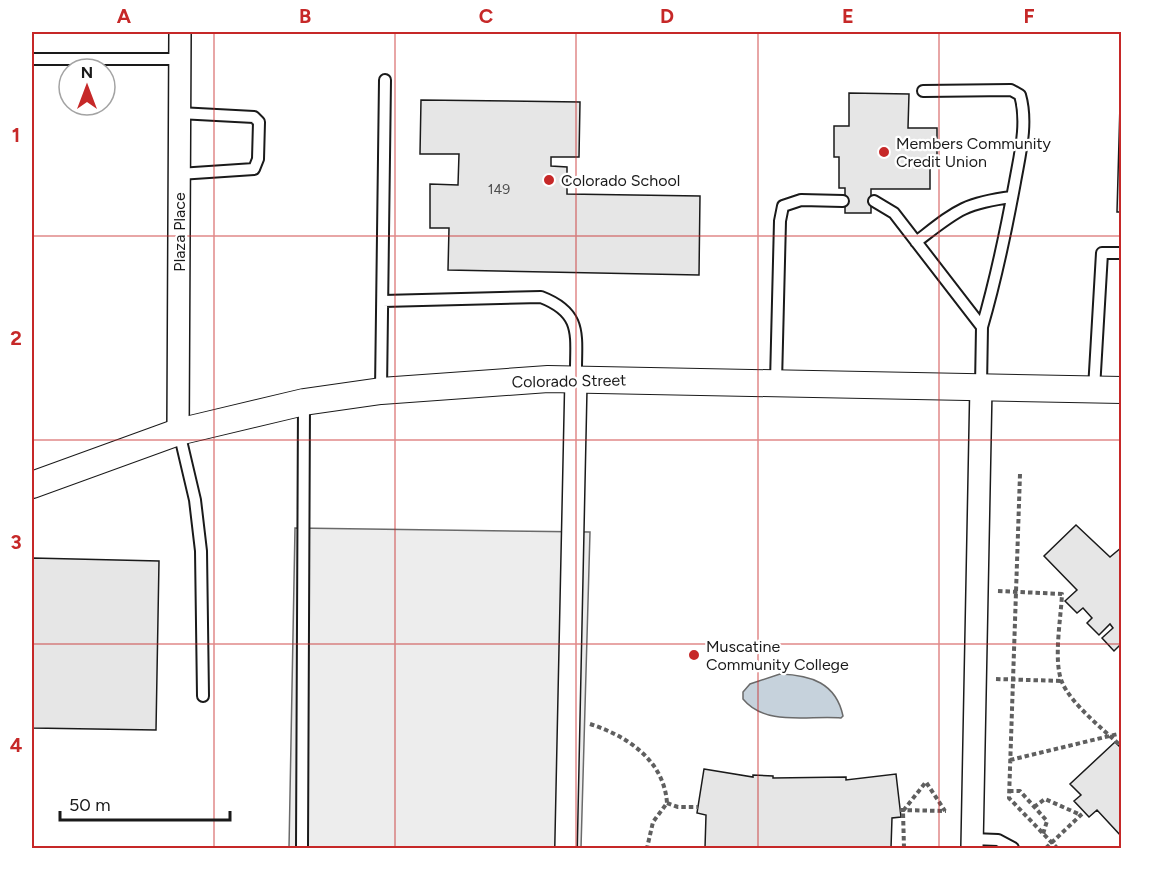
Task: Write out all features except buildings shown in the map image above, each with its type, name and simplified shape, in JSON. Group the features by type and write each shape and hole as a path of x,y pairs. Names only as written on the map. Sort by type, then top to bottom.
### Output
{"street":[{"name":"Plaza Place","path":"178,432 180,32"},
{"name":"Colorado Street","path":"32,485 178,432 304,402 381,391 576,379 1122,390"},
{"path":"566,849 576,379"},
{"path":"972,844 979,590 981,386"}],"lane":[{"path":"32,59 180,59"},
{"path":"381,391 385,80"},
{"path":"923,91 1011,90 1020,95 1024,108 1022,140 1000,264 981,327 981,386"},
{"path":"179,113 254,117 259,122 258,159 254,169 179,174"},
{"path":"916,242 954,212 978,201 1012,197"},
{"path":"776,382 780,221 783,206 801,200 843,201"},
{"path":"874,201 894,213 981,327"},
{"path":"1094,389 1102,253 1122,253"},
{"path":"382,301 540,297 559,304 569,313 575,327 576,379"},
{"path":"302,849 304,402"},
{"path":"178,432 195,500 200,541 203,696"},
{"path":"972,844 998,840 1013,849"}],"path":[{"path":"1020,474 1009,798 1057,849"},
{"path":"979,590 1062,594 1059,669 1062,681 1068,694 1122,747"},
{"path":"977,678 1062,681"},
{"path":"568,722 589,724 618,733 641,751 657,771 666,792 667,803 653,822 647,849"},
{"path":"1010,760 1122,733"},
{"path":"904,849 902,811 926,782 945,811"},
{"path":"1009,791 1020,791 1047,821 1043,834"},
{"path":"1034,807 1045,799 1083,814 1046,849"},
{"path":"667,803 678,807 698,807"},
{"path":"902,811 973,811"}],"shaded area":[{"path":"295,528 590,532 581,848 289,848"},
{"path":"780,674 802,676 828,688 840,705 843,716 841,718 776,717 753,708 743,699 743,692 750,684"}],"place":[{"name":"Members Community Credit Union","path":"884,152"},
{"name":"Colorado School","path":"549,180"},
{"name":"Muscatine Community College","path":"694,655"}]}
